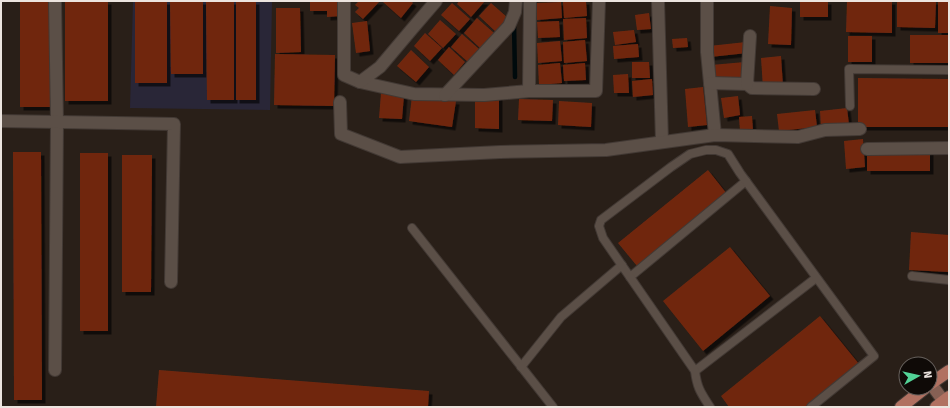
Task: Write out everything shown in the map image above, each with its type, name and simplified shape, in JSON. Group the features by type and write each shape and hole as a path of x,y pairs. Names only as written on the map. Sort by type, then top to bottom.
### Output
{"main road":[{"path":"938,379 949,371"},
{"path":"901,407 915,396"}],"street":[{"path":"55,1 58,122 55,370"},
{"path":"344,1 344,75 360,82 414,94 445,95 484,95 529,91 596,91 599,1"},
{"path":"360,82 380,67 436,1"},
{"path":"445,95 509,26 515,12 516,1"},
{"path":"529,91 530,1"},
{"path":"658,1 662,142"},
{"path":"706,1 707,52 715,136"},
{"path":"747,84 750,36"},
{"path":"710,83 747,84 752,88 814,89"},
{"path":"340,102 341,134 400,157 500,152 606,150 715,136 798,136 825,130 860,129"},
{"path":"1,121 174,124 171,282"},
{"path":"867,149 949,148"}],"lane":[{"path":"850,106 849,69 949,70"},
{"path":"710,407 699,392 695,371 603,238 599,226 602,220 671,167 690,154 706,150 716,150 728,154 816,278 874,356 811,407"},
{"path":"630,277 746,181"},
{"path":"412,228 553,407"},
{"path":"521,367 561,317 622,265"},
{"path":"912,276 949,280"},
{"path":"695,371 816,278"}],"shaded area":[{"path":"133,1 272,1 270,110 130,108"}],"building":[{"path":"20,1 50,1 50,107 20,107"},
{"path":"65,1 108,1 108,101 65,101"},
{"path":"135,1 167,1 167,83 135,83"},
{"path":"170,1 203,1 203,74 171,74"},
{"path":"206,1 234,1 234,100 207,100"},
{"path":"236,1 256,1 256,100 236,100"},
{"path":"310,1 340,1 341,16 327,17 327,11 310,11"},
{"path":"359,1 380,1 363,19 355,12 359,8 355,5"},
{"path":"411,1 413,3 401,18 383,2"},
{"path":"459,1 485,1 471,17 457,4"},
{"path":"586,1 587,16 564,18 563,2"},
{"path":"800,1 828,1 828,17 800,17"},
{"path":"847,1 892,1 892,33 846,32"},
{"path":"897,1 936,1 935,28 897,27"},
{"path":"938,1 949,1 949,33 938,33"},
{"path":"561,2 562,18 537,20 536,3"},
{"path":"452,3 470,19 459,31 441,15"},
{"path":"491,3 508,18 496,32 479,16"},
{"path":"770,6 792,8 791,45 768,44"},
{"path":"276,8 300,8 301,52 276,53"},
{"path":"649,13 651,29 637,30 635,15"},
{"path":"477,18 494,33 480,48 464,33"},
{"path":"586,18 587,38 564,40 563,19"},
{"path":"440,20 456,34 443,48 428,34"},
{"path":"367,21 370,51 356,53 352,23"},
{"path":"559,21 560,37 538,38 537,22"},
{"path":"634,30 636,42 615,45 613,32"},
{"path":"425,33 442,48 430,61 414,46"},
{"path":"462,34 479,49 468,62 451,47"},
{"path":"910,35 949,35 949,63 910,63"},
{"path":"848,36 872,36 872,62 848,62"},
{"path":"687,38 688,47 673,48 672,39"},
{"path":"585,40 587,61 564,63 563,42"},
{"path":"560,41 562,61 538,63 537,43"},
{"path":"746,42 747,53 710,57 709,46"},
{"path":"638,44 639,57 614,59 613,46"},
{"path":"449,47 465,62 454,75 438,60"},
{"path":"411,50 429,67 416,82 397,66"},
{"path":"275,54 335,55 334,106 274,105"},
{"path":"781,56 783,87 763,88 761,58"},
{"path":"632,62 649,62 650,78 632,78"},
{"path":"745,62 746,79 712,82 711,65"},
{"path":"560,63 562,83 539,85 538,65"},
{"path":"585,63 586,80 564,81 563,65"},
{"path":"628,74 629,93 614,93 613,75"},
{"path":"858,78 949,79 949,127 858,127"},
{"path":"652,79 653,95 633,97 632,81"},
{"path":"703,87 707,125 688,127 685,89"},
{"path":"381,93 404,95 402,119 379,118"},
{"path":"412,96 456,101 452,127 409,121"},
{"path":"475,96 499,96 499,129 475,128"},
{"path":"738,96 740,115 724,118 721,98"},
{"path":"519,99 553,100 552,121 518,120"},
{"path":"559,101 592,103 591,127 558,125"},
{"path":"847,108 849,125 821,128 820,111"},
{"path":"815,110 817,127 779,131 777,114"},
{"path":"752,116 753,131 740,132 739,117"},
{"path":"863,139 865,167 846,169 844,141"},
{"path":"867,151 930,151 930,171 867,171"},
{"path":"13,152 41,152 42,400 14,400"},
{"path":"80,153 108,153 108,331 80,331"},
{"path":"122,155 152,155 151,292 122,292"},
{"path":"708,170 727,194 637,266 618,243"},
{"path":"911,232 949,235 949,272 909,270"},
{"path":"730,247 770,296 703,351 663,301"},
{"path":"820,316 859,364 805,407 729,407 721,396"},
{"path":"159,370 429,391 428,407 156,407"}],"waterway":[{"path":"514,23 515,77"}]}
